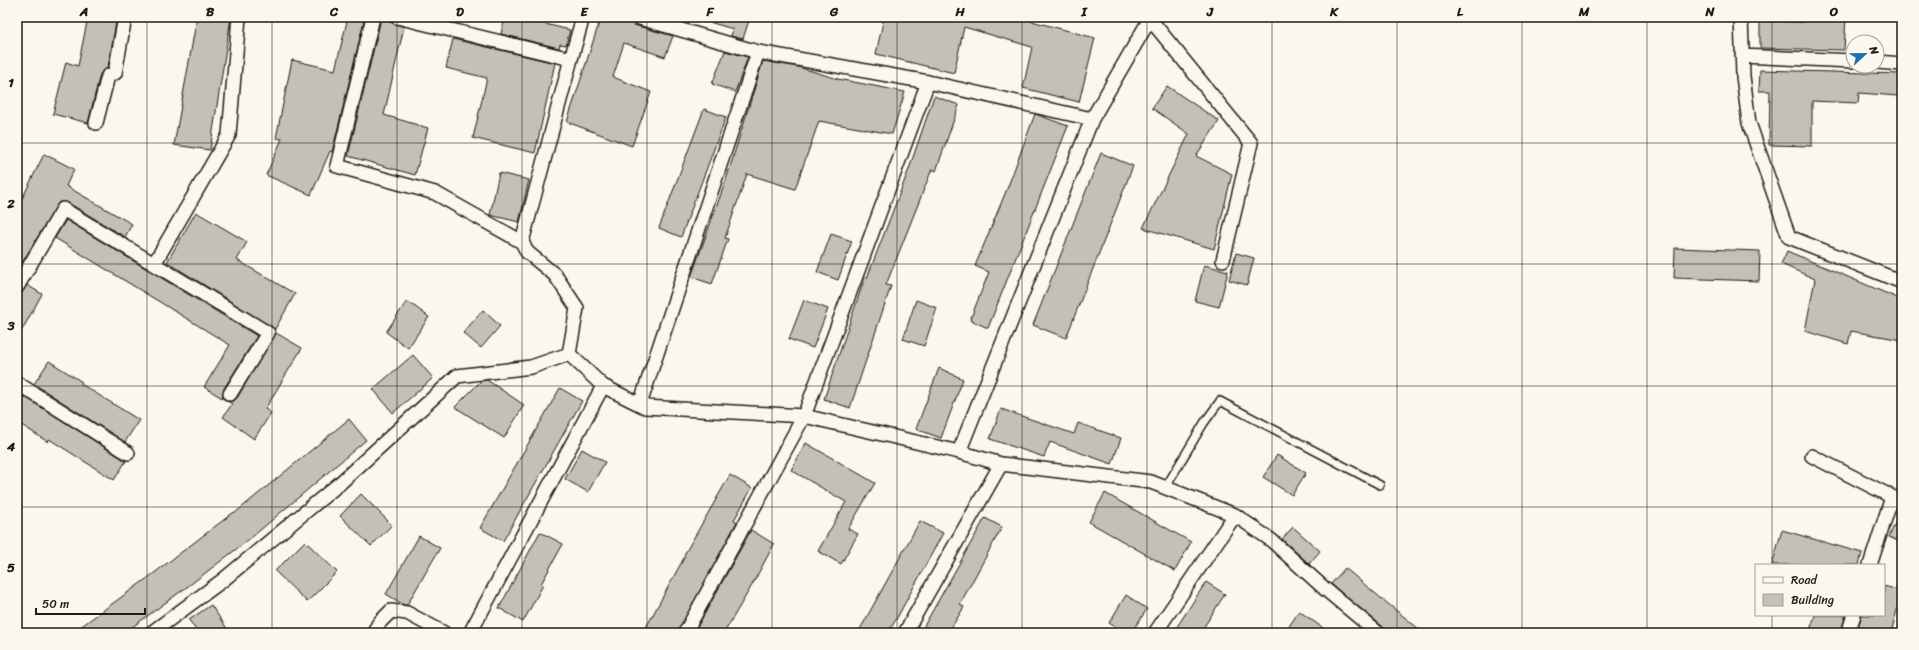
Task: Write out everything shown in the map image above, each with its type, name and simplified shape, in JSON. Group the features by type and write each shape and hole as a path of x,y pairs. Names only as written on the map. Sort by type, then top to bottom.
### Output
{"street":[{"path":"96,123 108,76 115,73 125,17"},
{"path":"154,264 228,135 239,17"},
{"path":"373,17 337,166 435,193 522,242 527,252 555,275 577,308 569,354"},
{"path":"397,17 571,59"},
{"path":"522,242 583,17"},
{"path":"636,17 758,52 928,82 1092,119"},
{"path":"1741,17 1742,56 1748,123 1789,237 1902,282"},
{"path":"960,452 1092,119 1151,18 1251,143 1223,260"},
{"path":"640,404 758,52"},
{"path":"1742,56 1845,61"},
{"path":"1885,63 1902,64"},
{"path":"685,633 804,416 928,82"},
{"path":"17,287 63,209 268,333 230,394"},
{"path":"569,354 603,386 645,407 804,416 960,452 1001,464 1151,482 1235,515 1271,540 1325,589 1378,633"},
{"path":"151,633 223,580 339,484 457,376 531,367 569,354"},
{"path":"17,383 128,453"},
{"path":"470,633 603,386"},
{"path":"1812,456 1897,499 1870,564"},
{"path":"905,633 1001,464"},
{"path":"1155,633 1235,515"},
{"path":"373,633 379,623 391,611 407,613 444,633"},
{"path":"1848,633 1854,616"}],"lane":[{"path":"1165,488 1204,424 1220,401 1380,485"}],"building":[{"path":"88,17 116,22 108,67 100,74 88,123 53,114 66,62 78,66"},
{"path":"197,17 231,17 210,150 174,145"},
{"path":"348,17 365,17 332,152 330,151 311,195 266,175 282,139 276,138 292,60 335,70"},
{"path":"505,17 516,17 570,30 566,45 560,44 559,48 501,34"},
{"path":"601,17 618,17 629,21 634,25 673,36 665,57 624,43 613,77 651,92 632,146 567,122"},
{"path":"703,17 750,17 743,39 731,36 733,29 702,20"},
{"path":"884,17 1024,17 1024,19 1095,38 1079,102 1023,88 1032,47 964,27 954,73 876,54"},
{"path":"1804,17 1846,17 1844,50 1760,48 1760,21 1804,22"},
{"path":"381,19 404,27 384,115 428,128 415,175 348,156"},
{"path":"453,39 555,63 535,153 473,138 487,78 446,68"},
{"path":"725,51 748,57 735,92 712,84"},
{"path":"763,61 798,67 838,79 905,92 892,134 819,121 795,189 747,174 725,238 728,239 712,284 691,277 726,180"},
{"path":"1760,70 1845,72 1845,74 1902,74 1902,93 1898,93 1898,96 1859,93 1858,103 1812,101 1812,146 1769,145 1770,91 1759,91"},
{"path":"1167,86 1219,121 1196,156 1232,174 1214,249 1143,228 1189,134 1152,108"},
{"path":"934,96 959,105 936,171 932,169 886,285 891,286 850,408 824,399 865,277 867,278 909,169"},
{"path":"704,109 726,117 681,237 659,228"},
{"path":"1035,114 1068,126 988,328 970,320 989,272 975,266 1007,189"},
{"path":"1101,153 1133,166 1066,338 1033,325"},
{"path":"44,154 74,169 66,186 132,224 125,237 67,202 59,202 17,271 17,209"},
{"path":"499,173 529,180 519,222 490,215"},
{"path":"196,212 247,242 237,260 295,294 275,329 167,262"},
{"path":"66,220 257,336 223,390 223,397 225,400 204,387 230,345 55,238"},
{"path":"831,234 852,241 838,280 817,272"},
{"path":"1675,248 1760,251 1759,281 1674,278"},
{"path":"1787,251 1902,300 1902,340 1851,331 1848,344 1805,331 1815,279 1781,264"},
{"path":"1236,253 1254,258 1247,285 1229,280"},
{"path":"1204,265 1228,271 1219,307 1195,301"},
{"path":"27,285 42,294 17,339 17,295 21,294"},
{"path":"804,300 828,309 813,348 789,339"},
{"path":"916,300 937,308 924,346 903,339"},
{"path":"407,301 429,317 408,348 386,332"},
{"path":"483,310 500,326 481,348 463,333"},
{"path":"276,333 302,348 265,409 271,413 254,439 223,417 232,404 227,401 233,401 237,398"},
{"path":"413,355 433,378 393,413 373,389"},
{"path":"49,361 82,382 81,384 139,420 125,442 34,384"},
{"path":"939,368 963,379 941,438 916,429"},
{"path":"487,380 524,405 504,438 455,407 481,381"},
{"path":"560,388 582,401 503,541 480,528"},
{"path":"17,392 126,461 114,480 49,439 48,442 17,422"},
{"path":"1001,409 1074,434 1078,423 1121,438 1112,464 1050,442 1044,457 990,439"},
{"path":"349,419 366,440 252,537 124,633 72,633 149,577 234,512 235,513"},
{"path":"806,443 875,483 848,529 858,534 841,564 818,551 846,502 791,470"},
{"path":"582,449 605,462 588,492 565,479"},
{"path":"1277,455 1306,473 1292,495 1263,477"},
{"path":"730,475 752,488 734,520 737,522 677,633 643,633 685,556 684,555"},
{"path":"1105,493 1191,542 1175,571 1089,522"},
{"path":"361,494 392,525 371,546 340,516"},
{"path":"1902,510 1902,543 1889,537"},
{"path":"985,518 1002,527 960,604 964,607 948,633 920,633"},
{"path":"920,521 943,533 898,616 888,633 858,633"},
{"path":"1293,527 1320,551 1309,564 1282,539"},
{"path":"751,530 774,544 751,587 724,633 694,633"},
{"path":"1782,530 1862,553 1859,564 1772,564"},
{"path":"540,532 563,544 541,584 543,585 523,622 499,608"},
{"path":"419,536 440,548 407,605 404,605 386,594"},
{"path":"305,541 337,572 307,602 275,571"},
{"path":"1345,568 1424,633 1387,633 1383,627 1331,584"},
{"path":"1206,582 1225,594 1200,633 1173,633"},
{"path":"1885,586 1902,591 1891,633 1856,633 1862,616 1885,616"},
{"path":"1126,595 1147,609 1131,633 1124,633 1109,623"},
{"path":"211,605 230,633 198,633 189,620"},
{"path":"1299,611 1330,633 1285,633"},
{"path":"1815,616 1846,616 1840,633 1809,633"}]}
